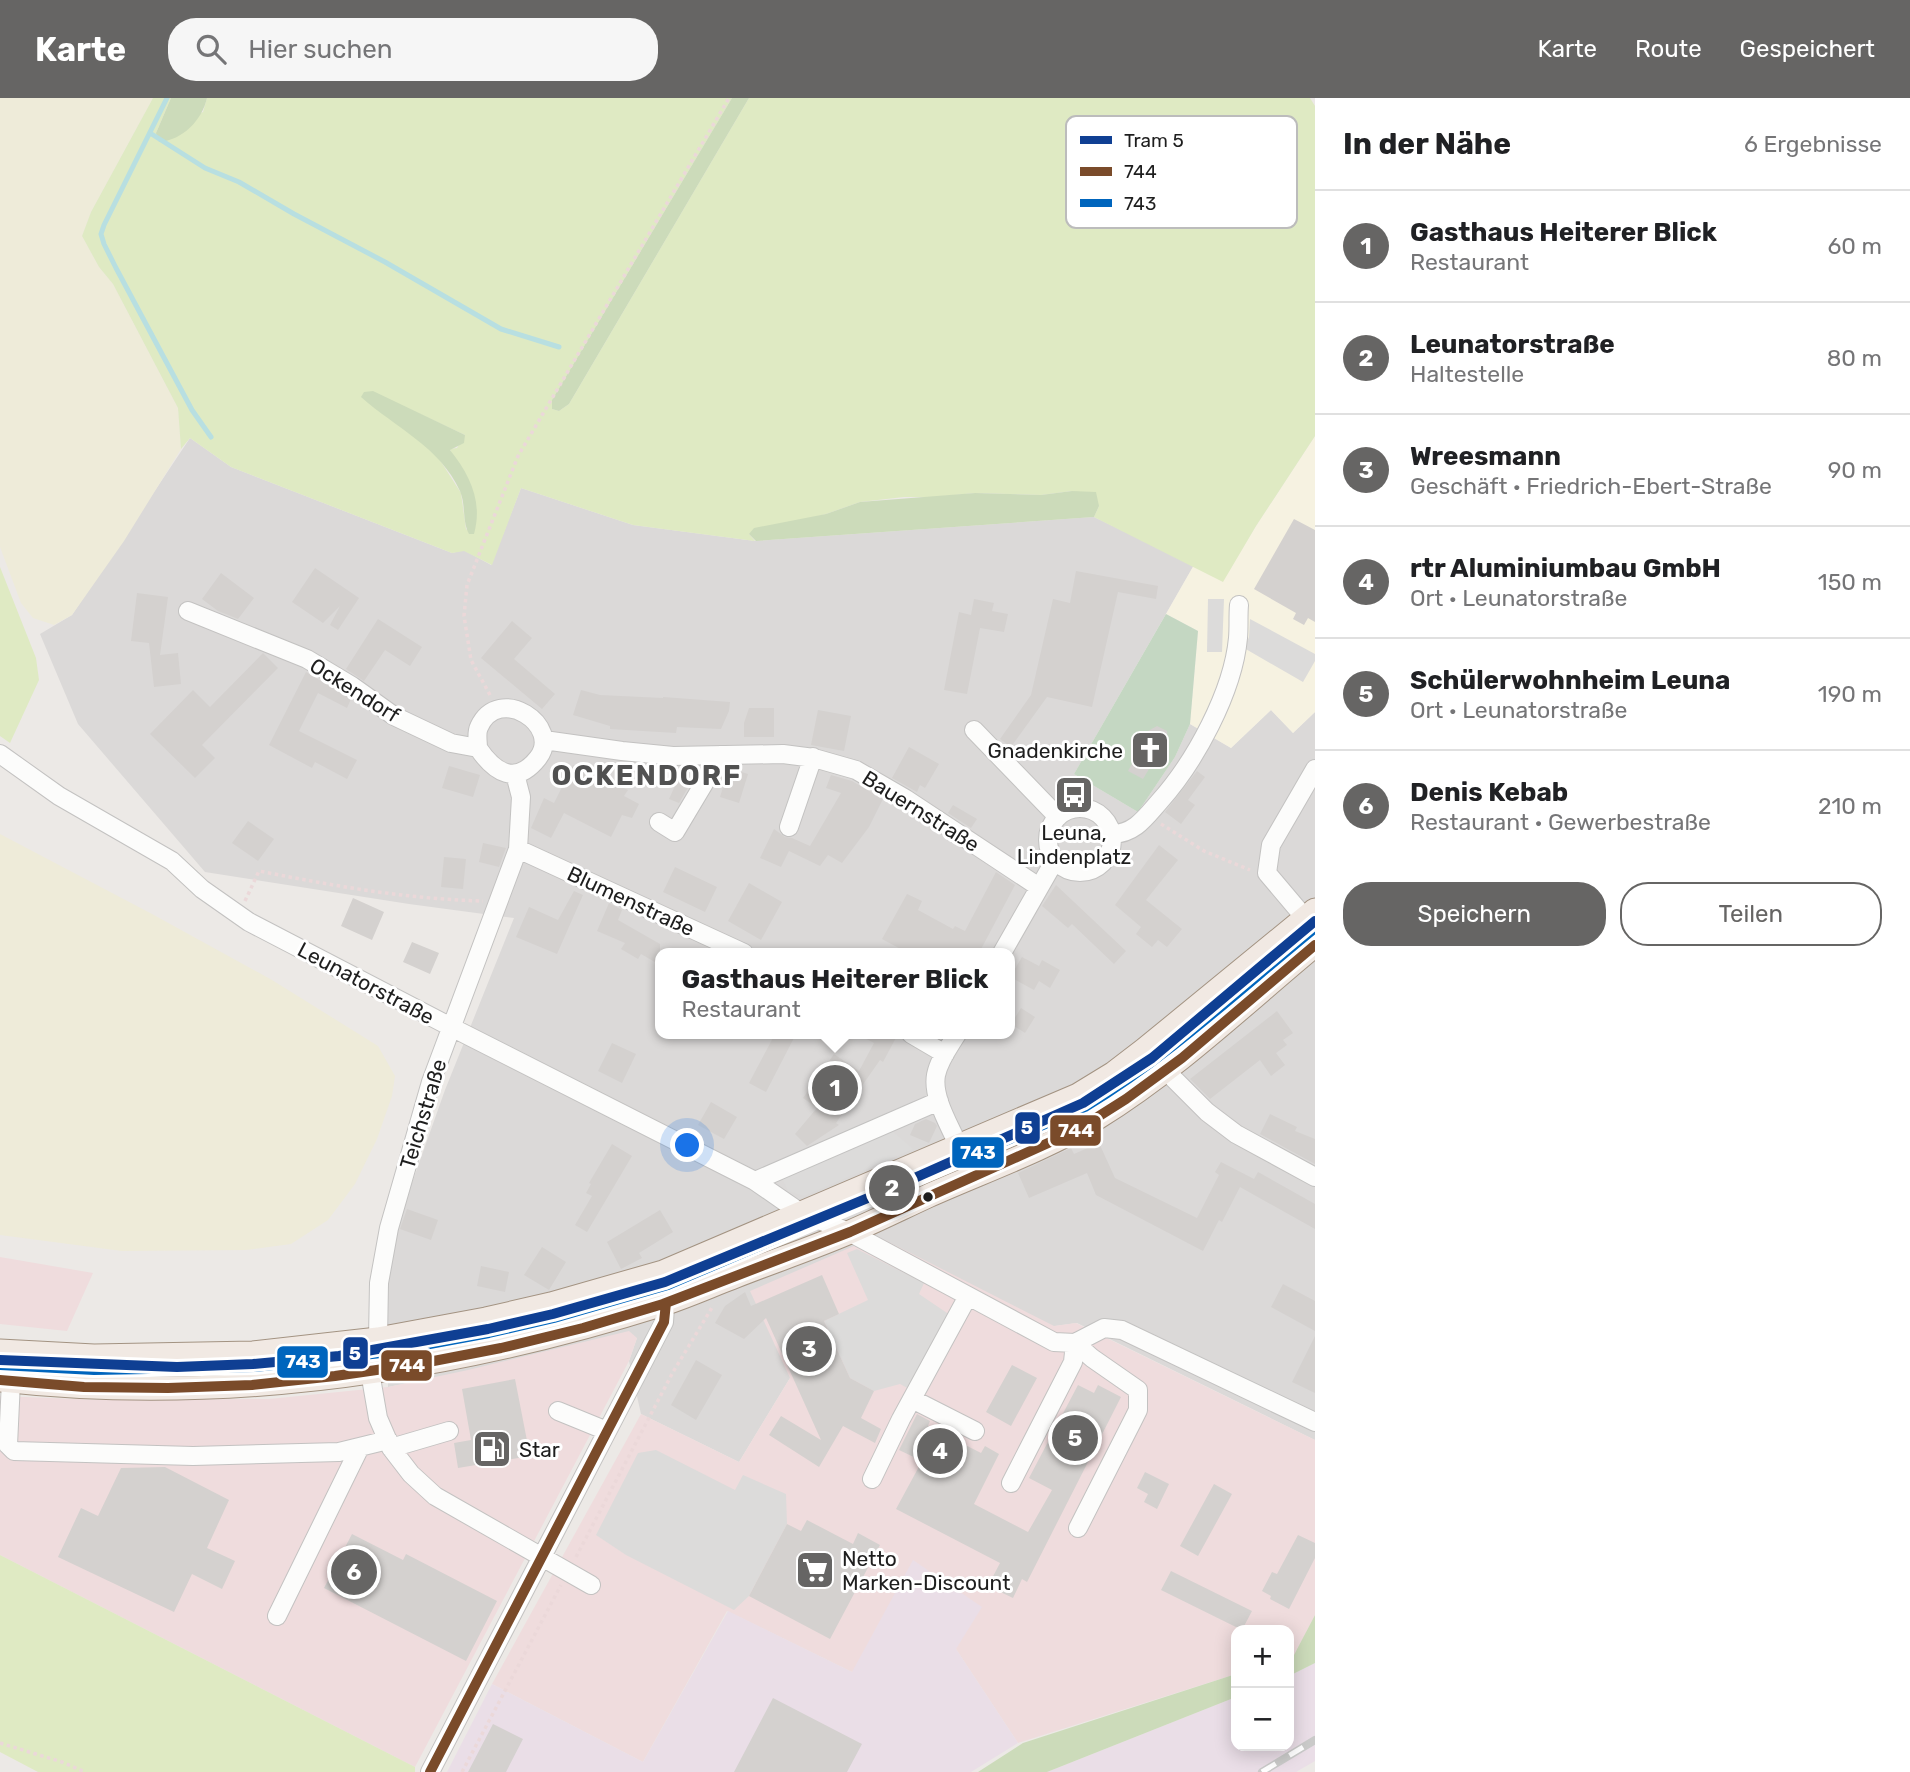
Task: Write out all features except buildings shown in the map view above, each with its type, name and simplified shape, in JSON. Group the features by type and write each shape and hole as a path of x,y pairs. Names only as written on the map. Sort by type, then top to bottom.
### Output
{"main road":[{"path":"0,1351 94,1356 228,1354 378,1339 551,1304 663,1272 1078,1095 1114,1073 1310,914"},
{"path":"5,1380 177,1387 254,1385 370,1373 543,1337 666,1303 849,1232 1081,1127 1127,1099 1165,1070 1315,946"}],"street":[{"path":"1112,834 1124,834 1136,827 1175,784 1201,744 1229,675 1238,640 1239,605"},
{"name":"Ockendorf","path":"188,611 307,659 394,716 451,743 478,748"},
{"path":"498,709 518,709 530,716 539,727 544,740 541,755 530,768 515,774 502,773 487,761 478,748 478,729 486,717 498,709"},
{"path":"974,730 1058,817"},
{"name":"Bauernstraße","path":"544,740 673,756 783,754 813,757 856,770 906,799 1039,887"},
{"name":"Leunatorstraße","path":"0,754 59,796 172,861 202,889 237,915 755,1181 801,1213 849,1232 1054,1342 1075,1343"},
{"path":"659,822 674,832 721,755"},
{"path":"789,827 813,757"},
{"path":"1310,914 1267,873 1271,845 1315,769"},
{"name":"Teichstraße","path":"378,1339 379,1283 389,1228 431,1082 518,849 521,797 515,774"},
{"path":"1076,808 1100,814 1108,823 1112,834 1108,856 1100,865 1088,871 1077,872 1064,868 1055,860 1050,850 1049,834 1058,817 1076,808"},
{"name":"Blumenstraße","path":"518,849 733,948"},
{"path":"1005,948 1055,860"},
{"path":"920,1039 945,1054"},
{"path":"954,1039 935,1077 939,1101 958,1145"},
{"path":"1165,1070 1207,1112 1236,1134 1315,1177"},
{"path":"755,1181 939,1101"},
{"path":"430,1772 664,1322 666,1303 663,1272"},
{"path":"872,1479 968,1296"},
{"path":"1075,1343 1104,1328 1122,1330 1315,1422"},
{"path":"1011,1483 1073,1362 1075,1343"},
{"path":"1075,1343 1138,1390 1139,1398 1132,1422 1078,1528"},
{"path":"370,1373 378,1418 390,1444 411,1474 435,1496 591,1585"},
{"path":"5,1380 8,1445 14,1451 193,1456 339,1452 390,1444 449,1430"},
{"path":"912,1399 975,1431"},
{"path":"558,1411 607,1431"},
{"path":"277,1616 360,1447"}],"path":[{"path":"498,709 471,660 464,615 467,586 518,456 729,98"},
{"path":"1147,815 1204,851 1253,872 1267,873"},
{"path":"237,915 259,872 360,891 428,899 497,901"},
{"path":"574,1561 673,1372 716,1302"},
{"path":"462,1772 562,1584"},
{"path":"0,1743 85,1772"}],"shaded area":[{"path":"0,98 153,98 91,212 82,236 99,267 113,284 178,408 181,449 124,541 72,615 54,625 33,618 21,603 0,547"},
{"path":"1315,436 1315,712 1293,733 1271,710 1231,748 1190,724 1198,631 1166,614 1194,565 1223,581"},
{"path":"190,438 231,467 452,553 464,550 491,565 521,488 633,525 755,541 1094,517 1194,565 1074,774 1138,812 1175,757 1190,724 1231,748 1271,710 1293,733 1315,712 1315,1440 1077,1323 790,1378 739,1462 641,1414 629,1361 637,1338 388,1387 387,1280 396,1228 445,1090 514,918 205,872 78,724 40,634 72,615"},
{"path":"1208,599 1224,599 1222,652 1207,652"},
{"path":"1250,619 1315,654 1315,661 1303,682 1244,648 1249,637"},
{"path":"0,834 272,980 378,1046 395,1076 392,1096 377,1139 355,1184 328,1220 291,1244 246,1250 122,1251 0,1235"},
{"path":"892,1131 913,1149 804,1196 788,1191 782,1178"},
{"path":"877,1236 1054,1326 1076,1323 1315,1440 1315,1615 1294,1656 1294,1625 1231,1625 1231,1676 1018,1743 956,1649 852,1672 727,1611 643,1762 492,1684 641,1414 739,1462 790,1378 750,1291"},
{"path":"857,1249 924,1283 919,1294 950,1315 911,1390 900,1384 874,1391 850,1378 824,1321 868,1300 847,1253"},
{"path":"0,1257 93,1273 67,1331 0,1324"},
{"path":"629,1331 637,1338 629,1361 415,1767 0,1555 0,1396 101,1400 269,1399 388,1387"},
{"path":"656,1450 735,1490 743,1475 786,1494 787,1524 749,1596 734,1610 626,1555 596,1535 638,1453"},
{"path":"913,1560 982,1607 956,1649 1018,1743 971,1772 447,1772 492,1684 643,1762 728,1611 852,1672"},
{"path":"1315,1663 1315,1761 1296,1772 1047,1772 1231,1699 1231,1751 1294,1751 1294,1674"}],"green space":[{"path":"153,98 171,98 156,133 203,112 207,98 732,98 552,400 552,409 559,411 569,404 749,98 1310,98 1315,106 1315,436 1223,582 1094,517 1099,506 1072,491 1041,495 975,493 860,502 826,514 749,534 755,541 633,525 521,488 492,565 464,551 452,553 231,467 190,438 181,449 178,408 113,284 99,267 82,236 91,212","holes":["407,408 465,435 457,448 450,449 474,534 466,529 461,493 438,457 426,446"]},
{"path":"171,98 207,98 201,114 190,128 176,137 159,142 156,133"},
{"path":"732,98 749,98 569,404 559,411 552,409 552,400"},
{"path":"373,391 465,435 464,443 450,450 473,489 477,511 474,534 469,534 465,524 462,496 451,476 429,450 361,397 364,392"},
{"path":"1072,491 1096,492 1099,506 1094,517 756,541 749,534 754,528 826,514 860,502 975,493 1041,495"},
{"path":"0,567 36,658 39,680 10,743 0,736"},
{"path":"1166,614 1198,631 1190,724 1175,757 1138,812 1074,774"},
{"path":"0,1555 415,1767 415,1772 38,1772 0,1752"},
{"path":"1315,1615 1315,1663 1294,1674 1294,1655"},
{"path":"1231,1676 1231,1699 1047,1772 978,1772 1023,1743"}],"waterway":[{"path":"167,98 101,234 116,268 192,410 211,437"},
{"path":"150,133 205,168 239,182 501,329 559,347"}],"railway":[{"path":"1262,1772 1315,1740"}],"tram line":[{"name":"5","path":"0,1360 177,1367 253,1364 339,1356 488,1329 553,1314 665,1282 892,1188 1083,1103 1152,1058 1315,921"}],"transit line":[{"name":"743","path":"0,1365 94,1370 255,1367 381,1353 554,1318 668,1285 1085,1107 1145,1067 1203,1022 1315,928"},
{"name":"744","path":"0,1380 84,1387 168,1388 252,1385 335,1376 501,1348 583,1328 663,1304 850,1232 1077,1130 1126,1099 1182,1058 1315,945"},
{"name":"744","path":"430,1772 664,1322 666,1303"}],"place":[{"name":"Gnadenkirche","path":"1150,750"},
{"name":"Leuna, Lindenplatz","path":"1074,795"},
{"name":"Gasthaus Heiterer Blick","path":"835,1088"},
{"name":"Leunatorstraße","path":"892,1188"},
{"name":"Wreesmann","path":"809,1349"},
{"name":"Schülerwohnheim Leuna","path":"1075,1438"},
{"name":"Star","path":"492,1449"},
{"name":"rtr Aluminiumbau GmbH","path":"940,1451"},
{"name":"Netto Marken-Discount","path":"815,1570"},
{"name":"Denis Kebab","path":"354,1572"}],"district":[{"name":"OCKENDORF","path":"647,775"}]}
